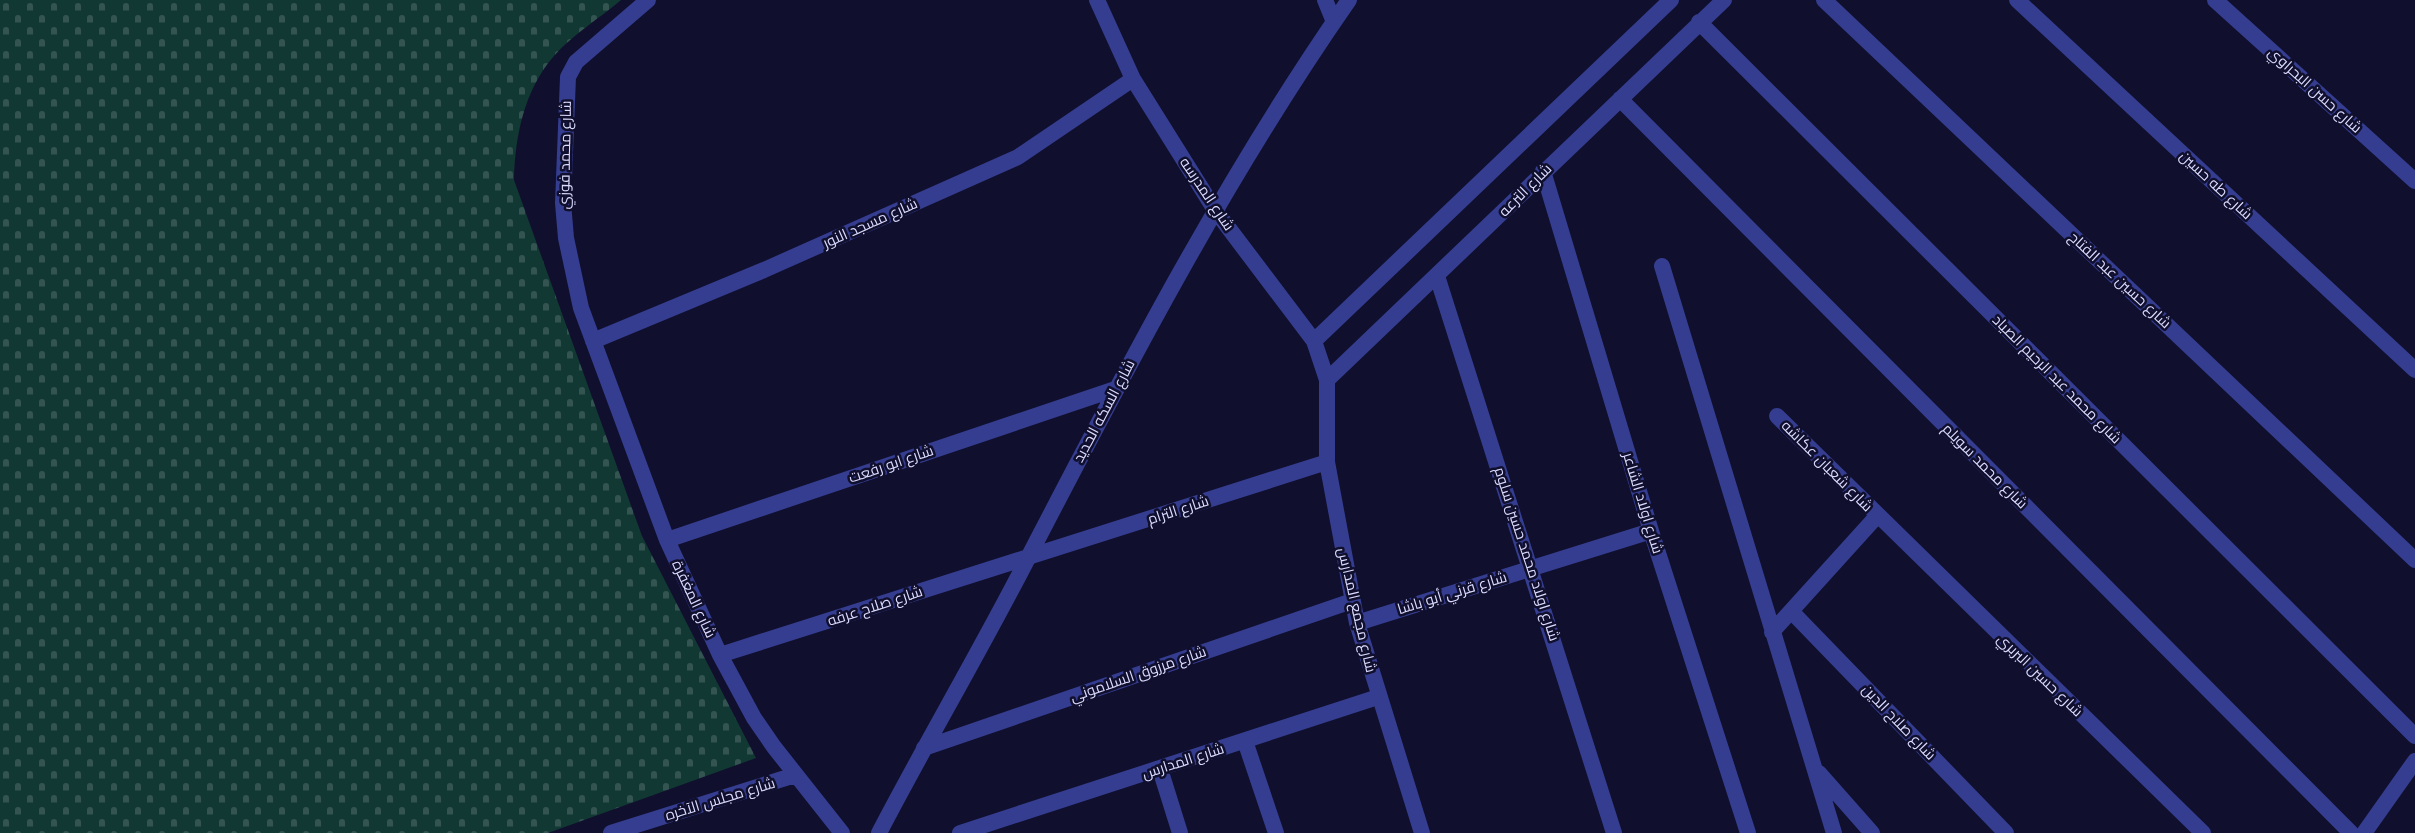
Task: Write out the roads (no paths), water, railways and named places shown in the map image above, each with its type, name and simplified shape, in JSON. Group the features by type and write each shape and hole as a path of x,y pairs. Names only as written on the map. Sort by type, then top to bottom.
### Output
{"street":[{"name":"شارع محمد فوزي","path":"593,341 580,308 566,238 563,203 567,85 576,62 648,0"},
{"name":"شارع المدرسه","path":"1097,0 1133,79 1215,210 1314,341 1327,380"},
{"path":"1325,0 1334,21"},
{"name":"شارع السكه الحديد","path":"879,833 1029,557 1115,389 1215,210 1349,0"},
{"path":"1314,341 1671,0"},
{"name":"شارع الترعه","path":"1327,380 1724,0"},
{"name":"شارع حسين عبد الفتاح","path":"1824,0 2415,560"},
{"name":"شارع طه حسين","path":"2017,0 2415,370"},
{"name":"شارع حسن البحراوي","path":"2215,0 2415,181"},
{"name":"شارع محمد عبد الرحيم الصياد","path":"1700,22 2415,736"},
{"name":"شارع مسجد النور","path":"593,341 764,270 1018,158 1133,79"},
{"name":"شارع محمد سويلم","path":"1620,99 2351,833"},
{"name":"شارع اولاد الشاعر","path":"1543,171 1651,531 1748,833"},
{"path":"1662,266 1834,833"},
{"name":"شارع اولاد محمد حسين سلوم","path":"1437,276 1614,833"},
{"name":"شارع المغفرة","path":"593,341 667,540 720,655 754,718 795,776 842,833"},
{"name":"شارع مجمع المدارس","path":"1327,380 1327,462 1352,601 1378,697 1422,833"},
{"name":"شارع ابو رفعت","path":"667,540 1115,389"},
{"name":"شارع شعبان عكاشه","path":"1778,416 1877,516"},
{"name":"شارع الترام","path":"1029,557 1327,462"},
{"path":"1772,632 1877,516"},
{"name":"شارع حسين البربري","path":"1877,516 2203,833"},
{"name":"شارع قرني أبو باشا","path":"1357,623 1651,531"},
{"name":"شارع صلاح عرفه","path":"720,655 1029,557"},
{"name":"شارع مرزوق السلاموني","path":"924,748 1352,601"},
{"name":"شارع صلاح الدين","path":"1791,611 2006,833"},
{"name":"شارع المدارس","path":"990,829 1160,769 1378,697"},
{"path":"1245,741 1276,833"},
{"path":"2364,833 2415,761"},
{"path":"1160,769 1180,833"},
{"path":"1816,770 1872,833"},
{"name":"شارع مجلس الآخره","path":"611,833 795,776"},
{"path":"960,833 990,829"}]}
